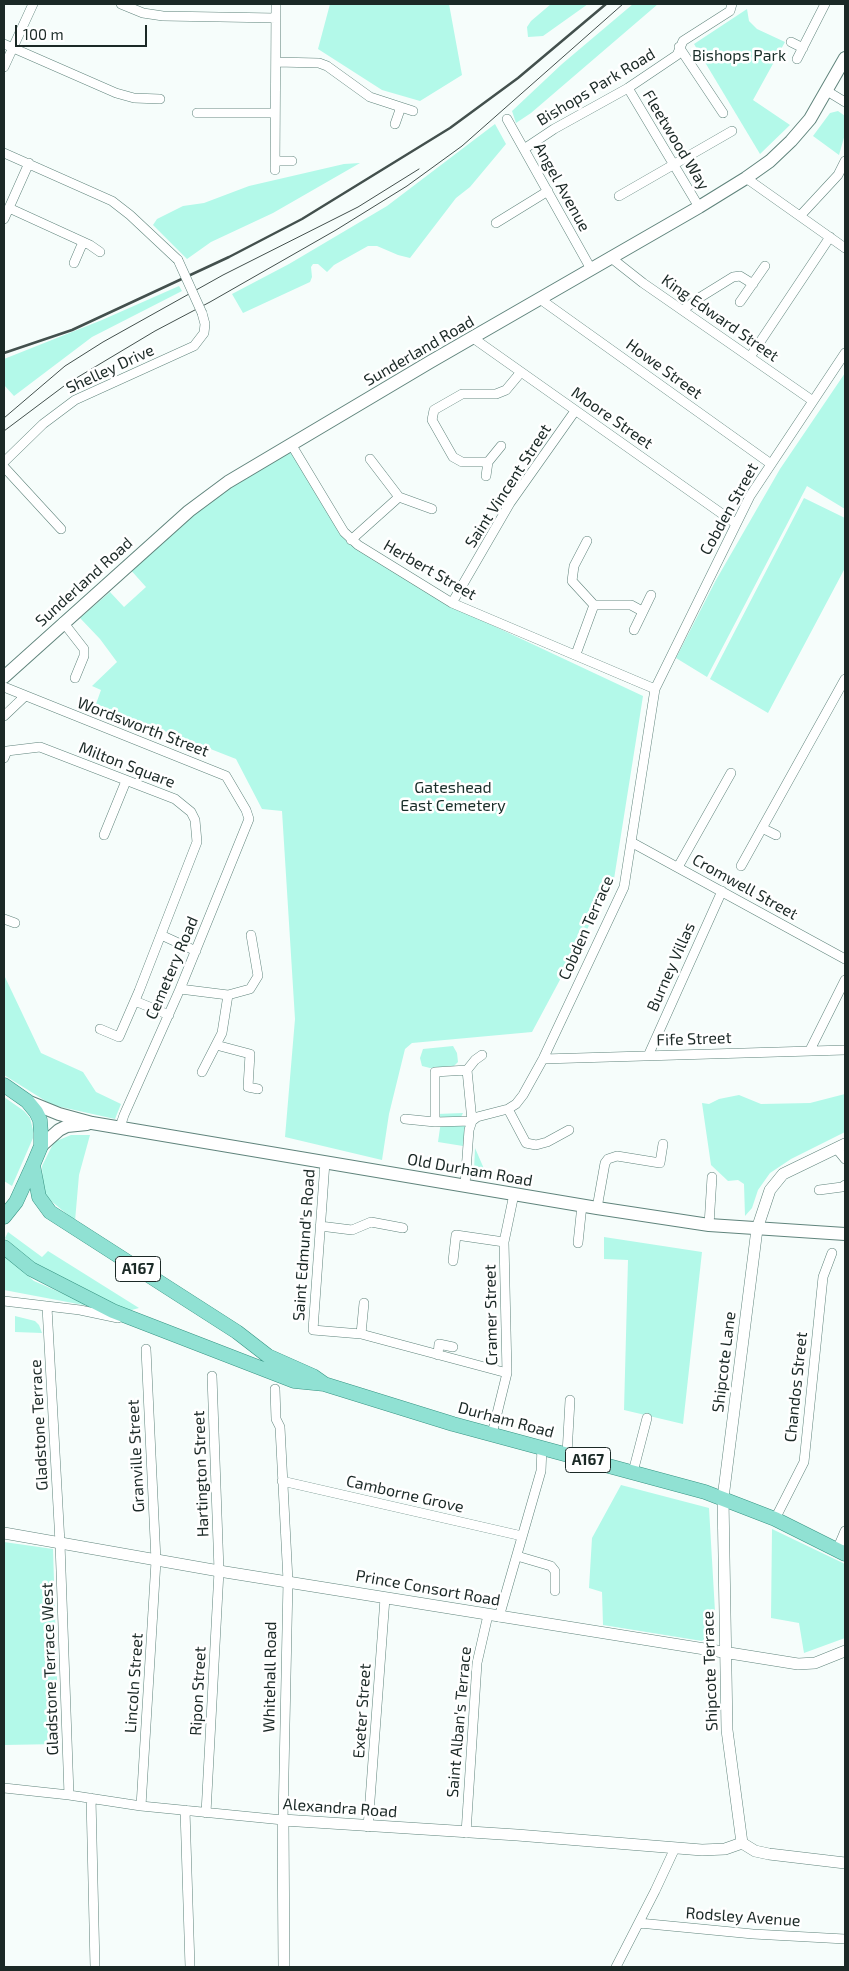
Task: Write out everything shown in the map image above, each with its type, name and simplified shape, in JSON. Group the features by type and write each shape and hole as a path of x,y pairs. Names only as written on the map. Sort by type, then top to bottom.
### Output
{"main road":[{"name":"Sunderland Road","path":"4,676 189,511 228,482 610,257 699,207 770,161 791,141 810,118 845,58"},
{"path":"4,1085 27,1101 40,1120 41,1146 16,1202 4,1217"},
{"name":"Old Durham Road","path":"27,1101 59,1114 92,1124 597,1208 709,1226 845,1234"},
{"name":"Old Durham Road","path":"41,1146 59,1130 68,1126 92,1124"},
{"name":"A167","path":"32,1165 39,1197 50,1212 237,1332 268,1356 314,1376 324,1384"},
{"name":"A167","path":"4,1247 23,1263 55,1282 112,1311 294,1381 324,1384"},
{"name":"Durham Road","path":"324,1384 453,1424 723,1498 774,1519 841,1552"}],"street":[{"path":"4,67 8,45 33,4"},
{"path":"121,4 143,13 158,15 276,18"},
{"path":"276,4 275,166 292,161"},
{"name":"Bishops Park Road","path":"524,149 554,129 628,88 677,55 679,47 687,37 730,11 732,4"},
{"path":"797,59 825,4"},
{"path":"791,42 803,48"},
{"path":"8,45 116,93 134,98 160,100"},
{"path":"679,47 723,113"},
{"path":"276,62 319,63 327,66 370,97 413,111"},
{"name":"Fleetwood Way","path":"628,88 699,207"},
{"path":"826,91 845,102"},
{"path":"395,124 401,107"},
{"path":"197,112 274,113"},
{"name":"Angel Avenue","path":"507,119 591,269"},
{"path":"619,196 732,130"},
{"path":"4,153 28,163 4,219"},
{"path":"800,216 838,175 845,161"},
{"name":"Shelley Drive","path":"4,462 43,424 75,400 194,346 201,338 205,326 202,313 178,260 130,215 112,201 28,163"},
{"path":"746,178 845,248"},
{"path":"496,224 548,191"},
{"path":"9,208 83,242 100,252"},
{"path":"750,357 830,237"},
{"path":"74,263 83,242"},
{"name":"King Edward Street","path":"610,257 814,401"},
{"path":"740,302 765,266"},
{"path":"683,310 733,277 740,276 753,284"},
{"name":"Howe Street","path":"540,299 771,464"},
{"name":"Moore Street","path":"473,338 735,523"},
{"name":"Cobden Street","path":"656,688 735,523 750,496 845,353"},
{"path":"488,462 462,462 453,457 432,420 434,410 462,394 496,394 506,390 521,372"},
{"name":"Saint Vincent Street","path":"452,603 510,503 576,411"},
{"name":"Herbert Street","path":"291,444 327,506 351,540 452,603 656,688"},
{"path":"486,476 488,462 501,446"},
{"path":"370,460 398,497 432,509"},
{"path":"4,467 60,529"},
{"path":"351,540 398,497"},
{"path":"587,541 574,566 572,581 594,605 631,605 642,611"},
{"path":"634,630 651,595"},
{"path":"576,654 594,605"},
{"path":"63,622 84,649 84,656 75,678"},
{"path":"741,866 845,679"},
{"name":"Wordsworth Street","path":"4,688 226,776 246,810 249,819"},
{"name":"Cobden Terrace","path":"508,1109 523,1096 531,1082 624,887 656,688"},
{"path":"4,716 24,697"},
{"name":"Milton Square","path":"5,753 40,747 175,799 190,812 195,820 197,842 119,1037 100,1029"},
{"path":"678,867 731,773"},
{"path":"104,835 126,781"},
{"name":"Cemetery Road","path":"120,1128 196,951 249,819"},
{"path":"762,828 776,835"},
{"name":"Cromwell Street","path":"631,842 845,959"},
{"name":"Burney Villas","path":"648,1056 722,891"},
{"path":"4,918 15,923"},
{"path":"161,935 196,951"},
{"path":"180,989 228,995 250,989 258,976 251,935"},
{"path":"810,1050 845,980"},
{"path":"202,1072 222,1033 228,995"},
{"path":"135,1001 169,1015"},
{"path":"216,1045 250,1054 248,1087 258,1088"},
{"name":"Fife Street","path":"543,1059 845,1050"},
{"path":"465,1185 472,1121 467,1070 482,1055"},
{"path":"435,1122 435,1072 467,1070"},
{"path":"405,1119 435,1122 472,1121 478,1117 508,1109 526,1143 536,1145 547,1142 570,1130"},
{"path":"597,1208 605,1163 608,1159 618,1156 660,1163 663,1144"},
{"path":"841,1146 845,1159"},
{"name":"Shipcote Lane","path":"723,1498 757,1230 770,1190 783,1174 841,1146"},
{"name":"Saint Edmund's Road","path":"325,1162 313,1330 361,1334"},
{"path":"709,1226 712,1177"},
{"path":"819,1190 845,1185"},
{"name":"Cramer Street","path":"492,1434 507,1373 504,1242 514,1194"},
{"path":"578,1243 582,1205"},
{"path":"320,1226 352,1230 371,1222 403,1228"},
{"path":"453,1261 456,1235 504,1242"},
{"name":"Chandos Street","path":"774,1519 804,1462 823,1276 832,1253"},
{"path":"4,1301 80,1310 140,1322"},
{"path":"364,1303 361,1334 507,1373"},
{"name":"Gladstone Terrace","path":"46,1307 60,1543"},
{"path":"438,1354 439,1344 453,1347"},
{"name":"Granville Street","path":"146,1350 156,1561"},
{"name":"Hartington Street","path":"212,1376 220,1571"},
{"name":"Whitehall Road","path":"275,1389 276,1419 280,1427 288,1581 283,1820 284,1967"},
{"path":"567,1454 570,1400"},
{"path":"633,1472 647,1418"},
{"name":"Saint Alban's Terrace","path":"466,1833 477,1663 517,1556 541,1471 542,1447"},
{"name":"Camborne Grove","path":"282,1481 522,1536"},
{"name":"Shipcote Terrace","path":"723,1498 727,1730 742,1843"},
{"path":"841,1552 845,1531"},
{"name":"Prince Consort Road","path":"4,1533 156,1561 798,1664 815,1663 845,1651"},
{"name":"Gladstone Terrace West","path":"60,1543 69,1795"},
{"path":"517,1556 552,1566 555,1571 555,1591"},
{"name":"Lincoln Street","path":"141,1806 156,1561"},
{"name":"Ripon Street","path":"206,1813 220,1571"},
{"name":"Exeter Street","path":"368,1826 385,1598"},
{"name":"Alexandra Road","path":"4,1788 69,1795 141,1806 283,1820 520,1835 702,1850 724,1849 742,1843"},
{"path":"91,1798 95,1967"},
{"path":"185,1810 190,1967"},
{"path":"742,1843 755,1851 769,1854 845,1863"},
{"path":"616,1967 675,1848"},
{"name":"Rodsley Avenue","path":"639,1923 753,1934 845,1939"}],"green space":[{"path":"330,4 449,4 462,75 420,101 382,90 318,49"},
{"path":"551,4 588,4 543,36 528,37 527,27 531,21"},
{"path":"633,4 658,4 531,113 516,123 512,111 562,64"},
{"name":"Bishops Park","path":"747,9 749,21 757,29 785,42 753,100 790,125 760,154 694,44"},
{"path":"838,111 845,116 845,134 839,155 813,136 830,113"},
{"path":"495,124 506,144 470,187 456,198 410,258 377,246 368,246 334,265 327,272 318,264 313,264 310,282 243,313 232,294 289,264 387,206"},
{"path":"360,163 273,213 211,242 187,259 153,225 157,219 183,206 204,203 249,186 344,164"},
{"path":"179,286 182,291 92,337 14,396 4,385 4,359 102,320"},
{"path":"845,373 845,509 807,486 707,677 676,658 716,580 780,469"},
{"name":"Gateshead East Cemetery","path":"290,447 343,534 449,605 643,696 614,879 532,1032 412,1043 405,1049 389,1114 382,1160 285,1137 295,1019 282,811 262,809 236,759 96,704 101,690 92,686 117,662 100,639 80,618 110,592 124,607 146,587 128,567 190,512"},
{"path":"804,498 845,518 845,568 768,713 710,679"},
{"path":"4,975 41,1053 83,1072 96,1092 121,1104 115,1119 52,1105 4,1075"},
{"path":"453,1046 457,1053 458,1062 454,1066 430,1068 422,1066 420,1058 423,1049"},
{"path":"845,1094 845,1132 791,1159 770,1173 758,1190 752,1208 745,1216 744,1184 738,1180 728,1181 711,1165 702,1103 709,1104 719,1099 739,1095 761,1104 810,1103"},
{"path":"4,1097 24,1111 30,1118 33,1130 33,1138 12,1186 4,1181"},
{"path":"463,1113 461,1117 443,1119 438,1117 437,1114"},
{"path":"441,1121 466,1124 463,1146 438,1142"},
{"path":"71,1135 90,1135 79,1175 75,1221 50,1200 43,1190 42,1166 54,1142"},
{"path":"475,1148 488,1178 480,1177 474,1171"},
{"path":"8,1232 42,1257 48,1251 139,1308 128,1311 47,1272 17,1252 5,1238"},
{"path":"604,1237 702,1252 683,1424 624,1410 628,1260 604,1259"},
{"path":"4,1254 34,1281 94,1307 4,1290"},
{"path":"15,1316 35,1321 42,1333 15,1332"},
{"path":"621,1485 709,1508 716,1629 702,1641 603,1625 602,1592 589,1588 592,1538"},
{"path":"772,1529 845,1564 845,1638 804,1653 799,1623 771,1618"},
{"path":"4,1542 53,1549 59,1744 4,1745"}],"tram line":[{"path":"4,431 68,383 155,331 336,230 407,186 462,146 623,4"},
{"path":"4,418 65,366 103,342 223,275 358,207 419,169"}],"railway":[{"path":"4,353 72,330 229,257 302,219 450,128 518,78 606,4"}]}
